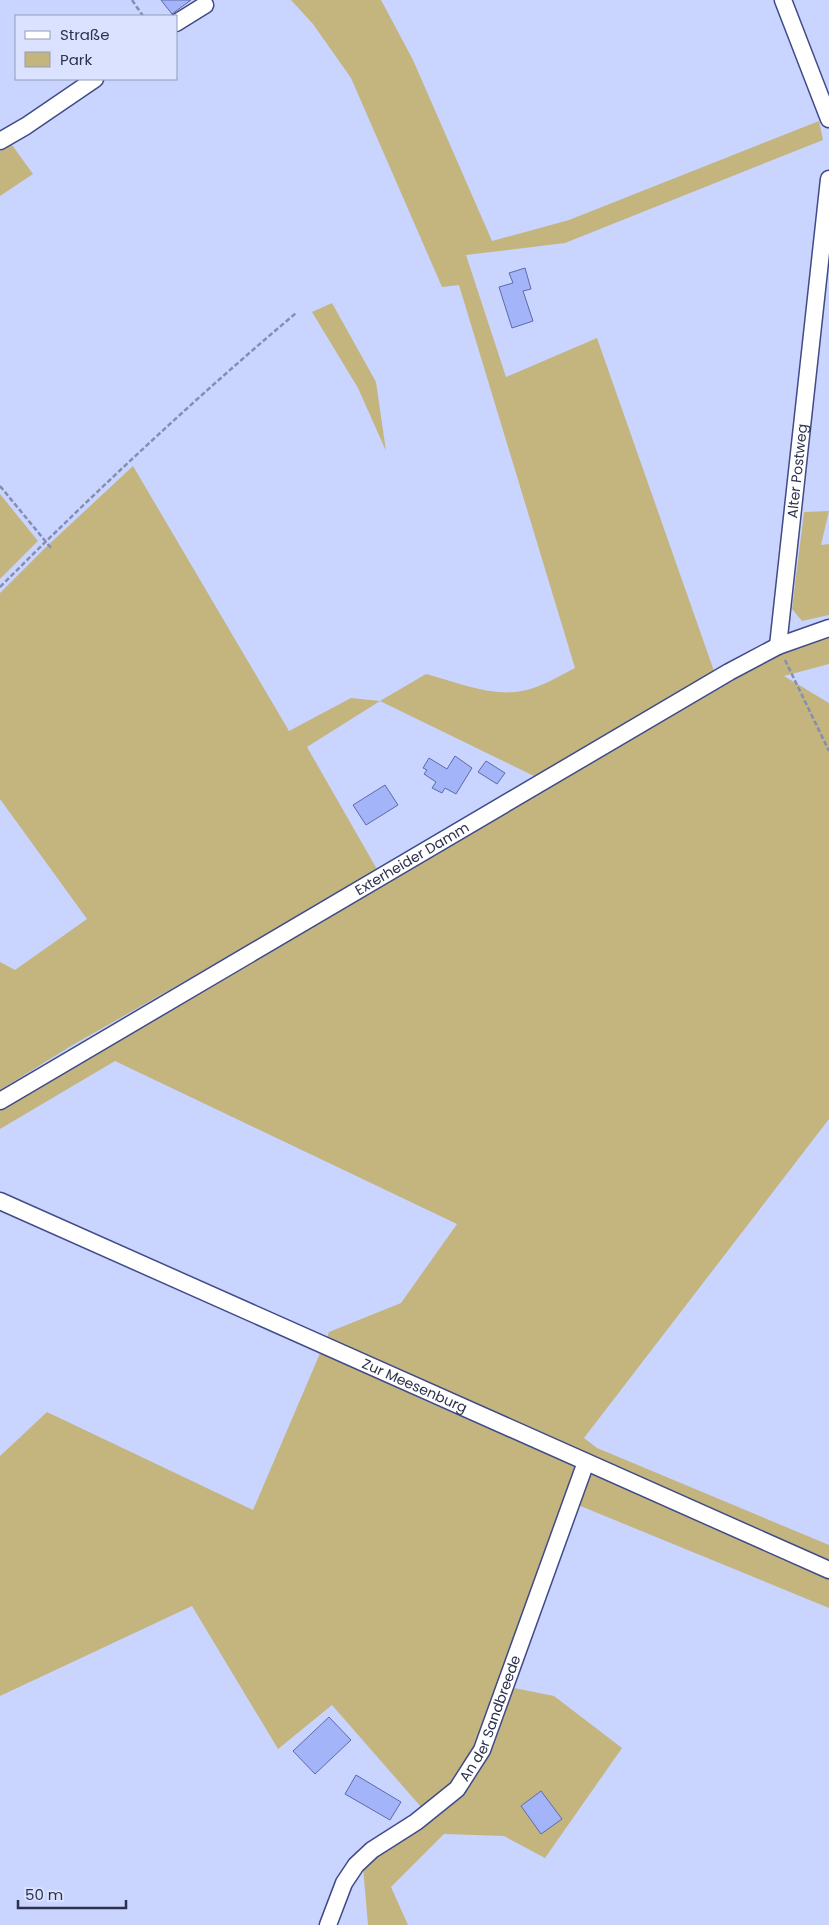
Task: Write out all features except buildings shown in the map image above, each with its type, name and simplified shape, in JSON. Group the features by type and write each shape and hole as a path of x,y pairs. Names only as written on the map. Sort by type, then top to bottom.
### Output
{"street":[{"path":"783,0 829,119"},
{"path":"178,22 204,4"},
{"path":"0,141 26,126 94,80"},
{"name":"Alter Postweg","path":"778,646 829,179"},
{"name":"Exterheider Damm","path":"0,1101 729,672 778,646 829,628"},
{"name":"Zur Meesenburg","path":"0,1201 829,1570"},
{"name":"An der Sandbreede","path":"328,1925 344,1883 356,1865 372,1850 416,1822 457,1789 482,1750 586,1462"}],"path":[{"path":"132,0 142,15"},
{"path":"0,587 140,450 212,384 296,313"},
{"path":"0,486 51,548"},
{"path":"778,646 829,751"}],"green space":[{"path":"291,0 381,0 413,60 492,241 569,220 819,121 823,140 565,243 466,255 506,377 597,338 714,671 536,777 380,701 426,674 474,688 510,692 536,687 575,668 459,285 442,287 351,78 313,24"},
{"path":"12,145 33,174 0,196 0,151"},
{"path":"332,303 376,382 386,451 358,388 312,312"},
{"path":"133,466 289,731 351,698 380,701 307,747 378,871 71,1046 0,1090 0,962 15,970 87,919 0,799 0,593"},
{"path":"0,494 38,541 0,579"},
{"path":"829,511 821,545 829,544 829,615 802,621 792,609 804,512"},
{"path":"829,635 829,664 784,676 829,703 829,1119 584,1438 597,1448 829,1545 829,1562 327,1338 329,1332 401,1303 457,1224 115,1061 0,1129 0,1110 736,677 795,646"},
{"path":"321,1351 421,1399 576,1467 500,1685 554,1696 622,1748 545,1858 504,1836 444,1834 391,1887 408,1925 368,1925 363,1867 421,1807 332,1705 278,1749 192,1606 0,1696 0,1456 47,1412 253,1510"},
{"path":"591,1472 829,1578 829,1608 578,1505"}]}
